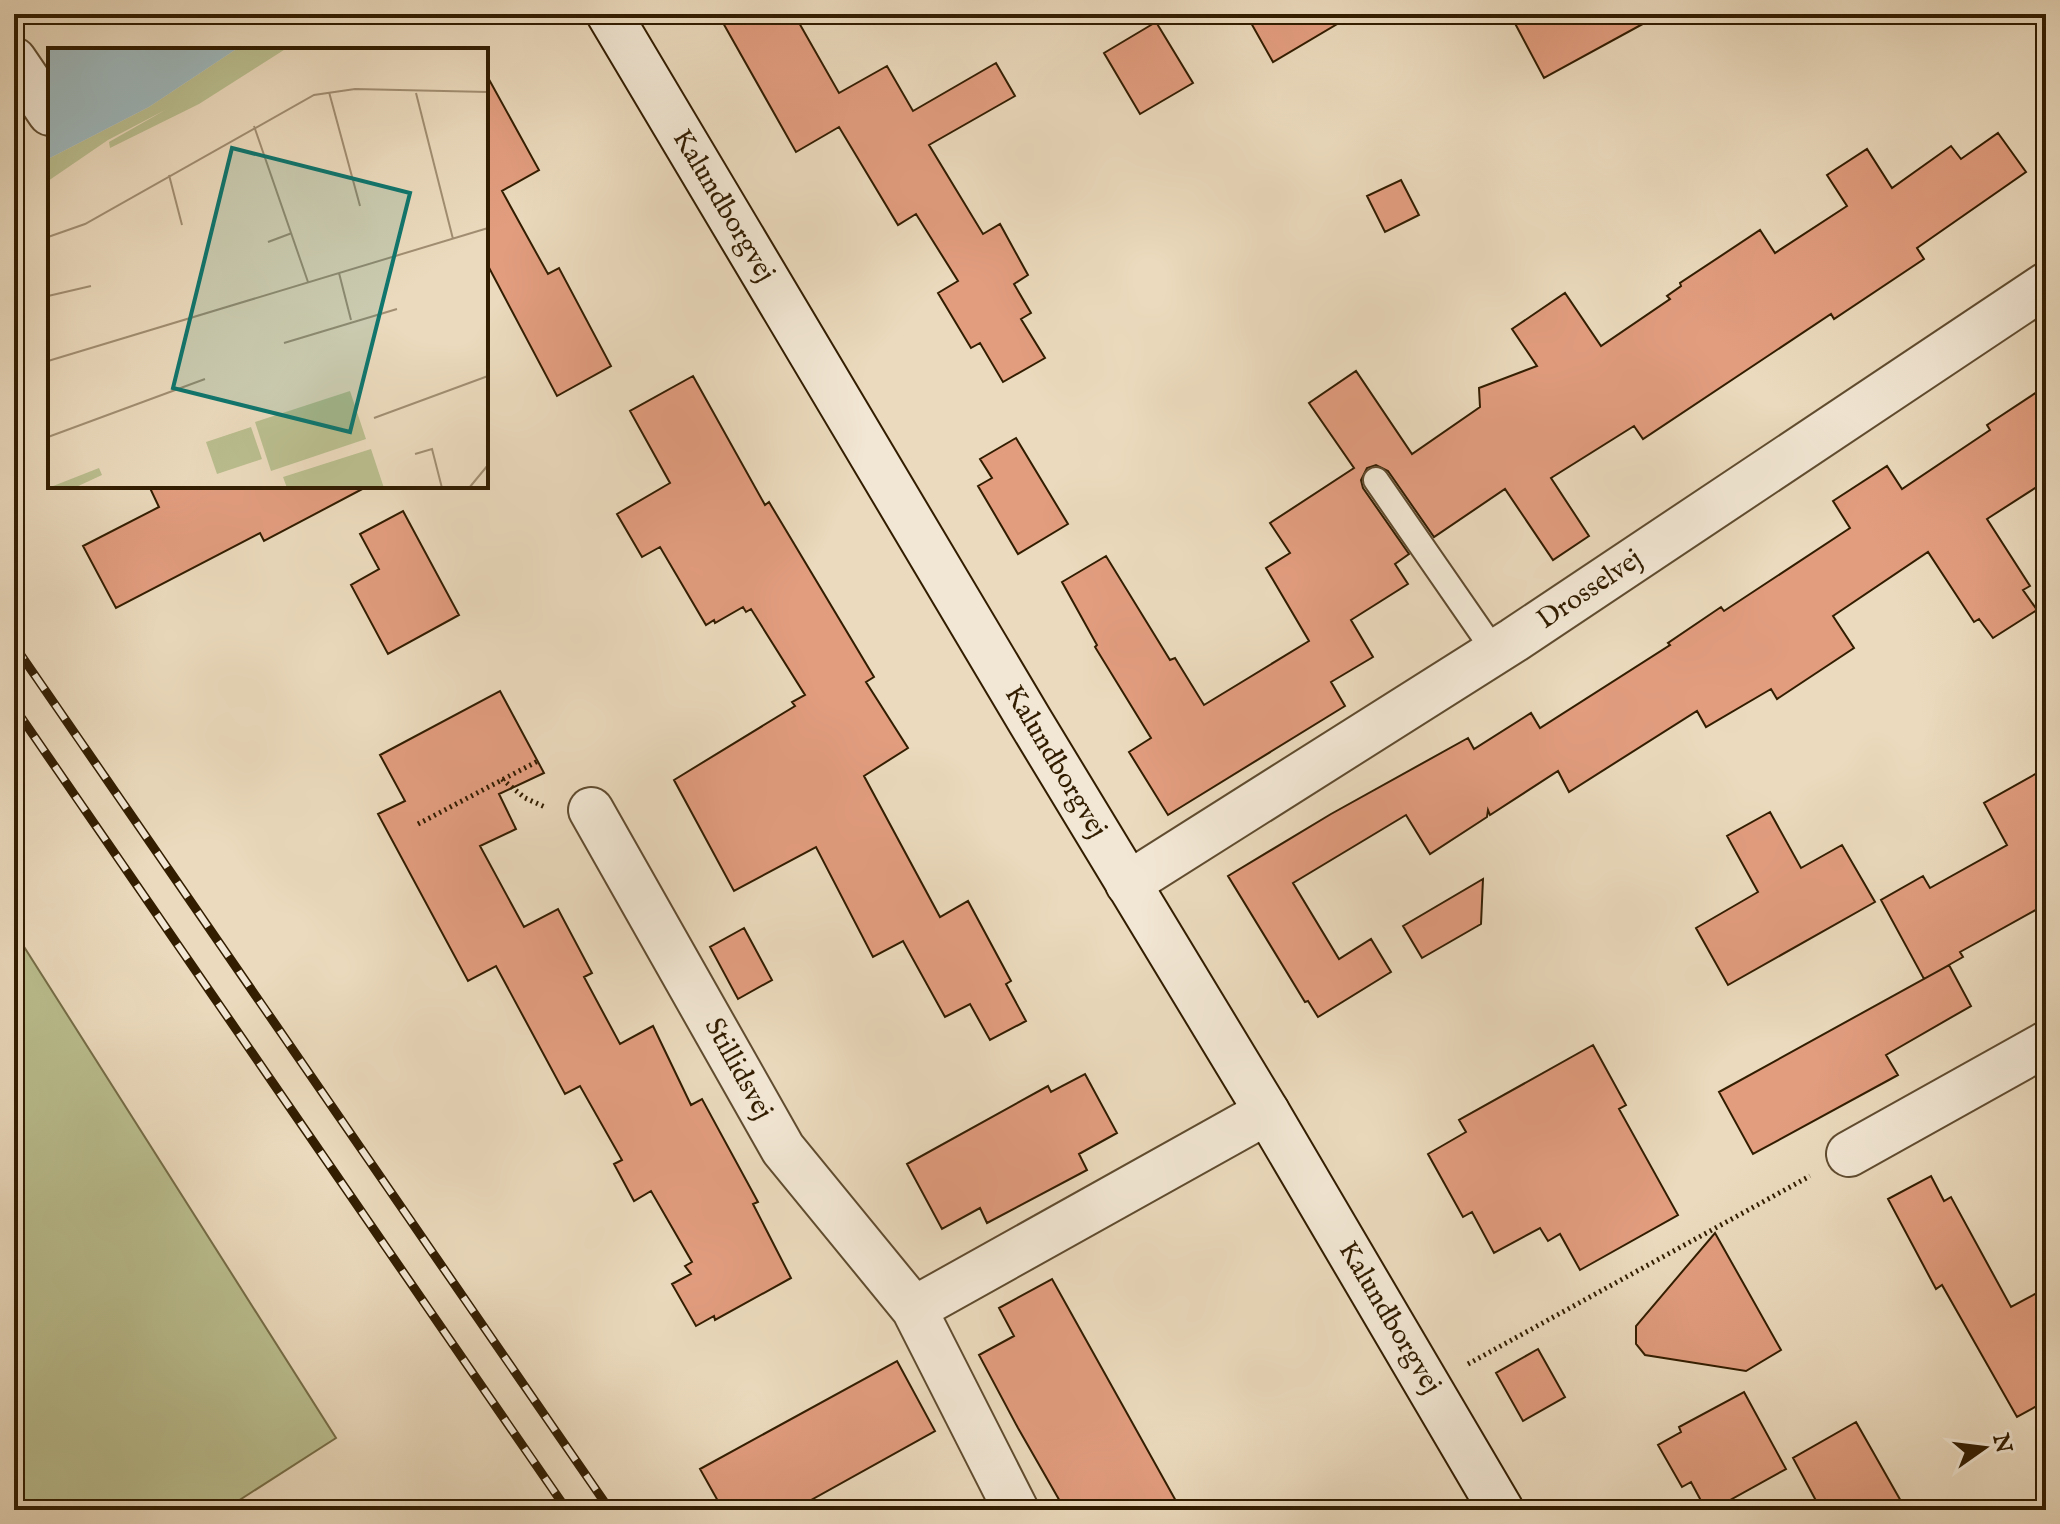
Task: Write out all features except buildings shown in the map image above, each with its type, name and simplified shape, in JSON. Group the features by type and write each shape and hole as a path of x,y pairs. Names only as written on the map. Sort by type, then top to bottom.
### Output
{"street":[{"name":"Kalundborgvej","path":"609,14 1267,1112 1501,1510"},
{"path":"14,60 48,110"},
{"name":"Drosselvej","path":"1128,884 1495,652 2046,285"},
{"name":"Stillidsvej","path":"591,810 783,1149 914,1309 1016,1510"},
{"path":"1849,1154 2046,1044"},
{"path":"914,1309 1267,1112"}],"lane":[{"path":"1376,480 1495,652"}],"path":[{"path":"418,824 538,761"},
{"path":"1429,1386 1849,1154"}],"green space":[{"path":"14,931 336,1438 224,1510 14,1510"}],"railway":[{"path":"14,645 610,1510"},
{"path":"14,707 567,1510"}]}
